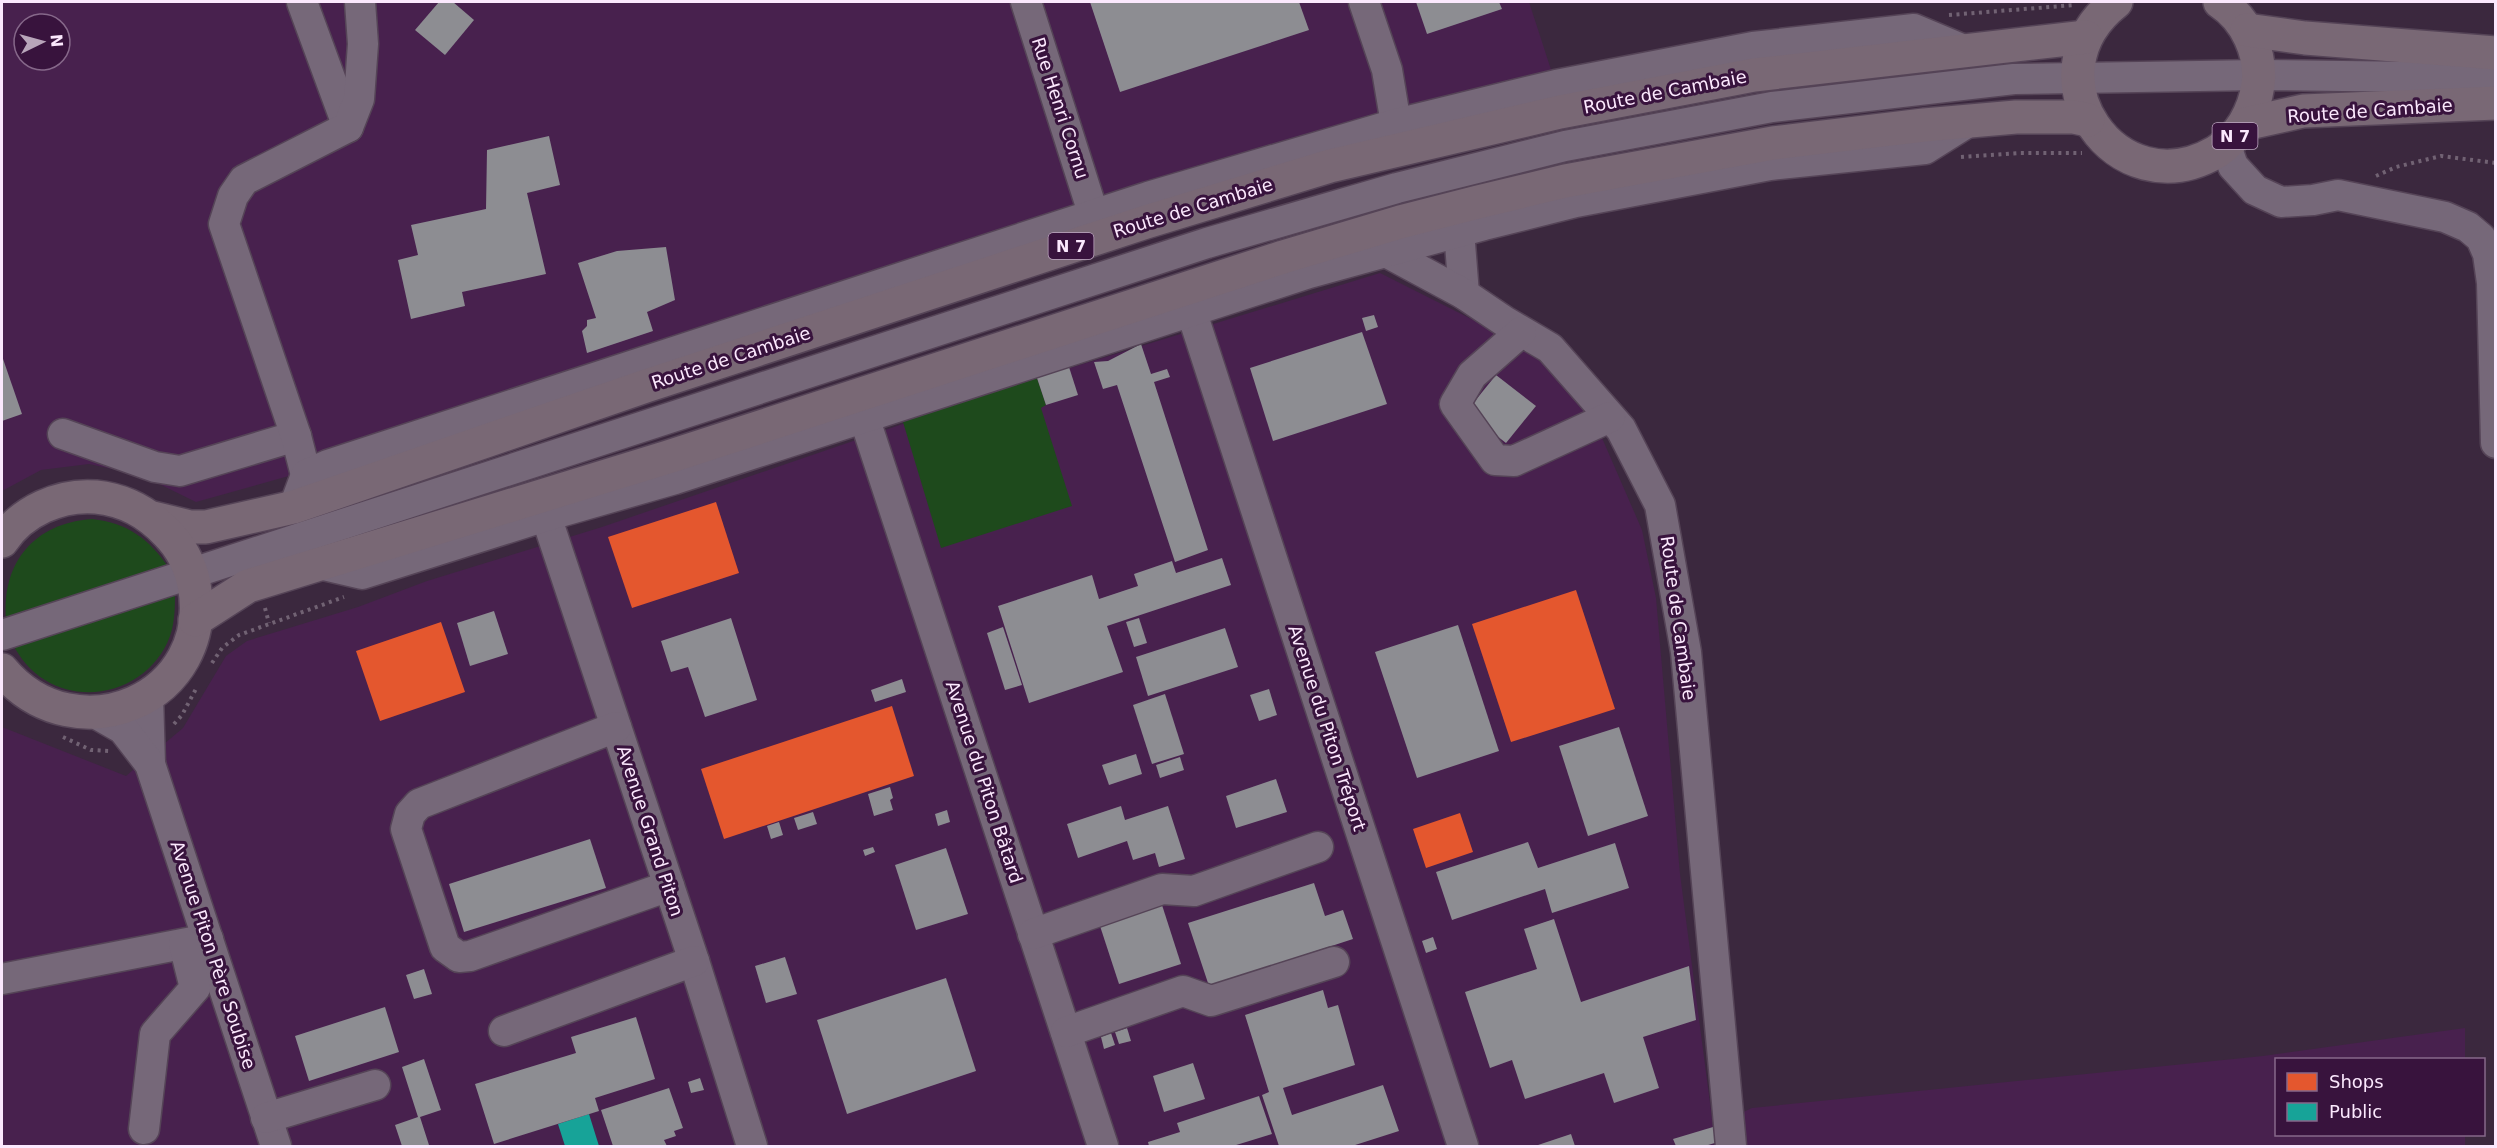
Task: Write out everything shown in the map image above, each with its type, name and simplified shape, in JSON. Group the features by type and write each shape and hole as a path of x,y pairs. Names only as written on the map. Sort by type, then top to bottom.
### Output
{"main road":[{"name":"Route de Cambaie","path":"2116,2 2102,13 2086,37 2079,57 2079,94 2088,120 2099,134 2121,153 2147,164 2175,166 2202,160 2236,135 2303,111 2496,103"},
{"name":"N 7","path":"2220,2 2230,8 2247,30 2256,52 2259,75 2256,101 2236,135"},
{"path":"2247,30 2305,38 2496,53"},
{"name":"Route de Cambaie","path":"153,518 190,527 206,528 294,507 646,386 1146,222 1330,166 1560,112 1754,75 2086,37"},
{"path":"195,620 248,586 669,457 1283,257 1400,222 1566,182 1773,143 2016,117 2074,117 2088,120"},
{"name":"Route de Cambaie","path":"2,541 23,518 43,506 65,499 88,496 111,499 133,506 153,518 177,542 191,572 196,596 195,620 190,642 180,663 166,681 148,695 123,708 95,713 72,712 50,706 29,696 5,677"}],"street":[{"path":"294,507 306,475 296,436 224,224 233,196 244,180 348,127 359,99 363,44 360,2"},
{"name":"Rue Henri Cornu","path":"1026,2 1094,216"},
{"path":"1365,2 1387,70 1396,124"},
{"path":"306,3 348,127"},
{"path":"306,475 328,465 1148,197 1396,124 1556,85 1753,47 1914,29 1964,50"},
{"path":"2,635 1207,243 1397,188 1565,146 1772,107 2014,79 2259,75 2496,78"},
{"path":"319,564 362,574 675,478 1309,273 1388,253 1459,231 1576,202 1770,165 1925,149 1968,122"},
{"path":"2236,135 2233,166 2255,190 2280,202 2313,200 2338,195 2445,217 2468,227 2481,238 2488,254 2492,283 2496,443"},
{"path":"1459,231 1464,294"},
{"name":"Route de Cambaie","path":"1388,253 1464,294 1521,332 1550,348 1621,429 1660,505 1686,652 1731,1146"},
{"name":"Avenue du Piton Tréport","path":"1191,310 1463,1146"},
{"path":"1521,332 1472,375 1455,404 1495,460 1514,461 1610,417"},
{"name":"Avenue du Piton Bâtard","path":"864,417 1103,1146"},
{"path":"63,434 155,467 180,471 296,436"},
{"name":"Avenue Grand Piton","path":"546,516 694,962 752,1146"},
{"path":"148,695 150,764"},
{"path":"95,713 123,729 150,764"},
{"path":"616,727 419,804 410,814 405,829 445,947 459,957 470,956 669,886"},
{"name":"Avenue Piton Père Soubise","path":"150,764 196,942 267,1118 276,1146"},
{"path":"1033,934 1162,890 1194,891 1318,847"},
{"path":"2,979 196,942 195,988 155,1034 144,1129"},
{"path":"504,1031 694,962"},
{"path":"1066,1032 1183,991 1211,1000 1334,962"},
{"path":"267,1118 375,1085"}],"path":[{"path":"1914,29 1940,16 2072,6 2081,2"},
{"path":"2338,195 2396,167 2442,156 2496,162"}],"shaded area":[{"path":"2,2 1529,2 1556,85 328,465 196,502 141,475 89,464 41,470 2,491"},
{"path":"1380,273 1505,336 1550,364 1592,415 1642,530 1656,598 1680,874 1713,1126 1752,1108 2263,1056 2465,1028 2465,1058 2275,1058 2275,1136 2465,1136 2465,1146 2,1146 2,727 126,776 183,728 226,656 247,641 358,607 427,581 602,527 1037,378"}],"green space":[{"path":"1037,378 1046,405 1041,408 1072,506 941,548 903,422"},
{"path":"92,519 116,524 136,534 154,549 169,568 6,620 9,581 25,550 53,528"},
{"path":"175,591 173,625 161,653 149,668 118,687 100,692 81,692 63,688 35,673 12,643"}],"building: Shops":[{"path":"716,502 739,573 632,608 608,537"},
{"path":"1576,590 1615,709 1511,742 1472,624"},
{"path":"441,622 465,692 380,721 356,651"},
{"path":"892,706 914,776 724,839 701,769"},
{"path":"1460,813 1473,852 1426,868 1413,829"}],"building: Public":[{"path":"589,1114 599,1146 565,1146 558,1124"}],"building: Industry":[{"path":"439,2 453,2 474,20 445,55 415,30"},
{"path":"1090,2 1299,2 1309,30 1120,92"},
{"path":"1416,2 1499,2 1502,9 1427,34"},
{"path":"549,136 560,185 527,193 546,274 462,292 465,306 411,319 398,260 418,255 411,225 486,209 487,150"},
{"path":"666,247 675,300 647,312 653,331 587,353 582,331 587,326 587,320 596,318 578,263 617,251"},
{"path":"1374,315 1378,327 1366,331 1362,318"},
{"path":"1362,332 1387,404 1273,441 1250,368"},
{"path":"1141,344 1151,374 1167,369 1170,377 1154,382 1208,550 1175,562 1117,385 1103,389 1094,362 1108,361"},
{"path":"2,356 22,414 2,421"},
{"path":"1069,367 1078,395 1046,405 1037,378"},
{"path":"1496,375 1536,406 1506,443 1466,412"},
{"path":"1222,558 1231,585 1107,626 1123,672 1029,703 998,606 1092,575 1099,599 1138,586 1134,574 1172,561 1176,573"},
{"path":"494,611 508,654 470,666 457,623"},
{"path":"731,618 757,700 705,717 688,667 671,672 661,641"},
{"path":"1139,618 1147,643 1134,647 1126,622"},
{"path":"1458,625 1499,751 1417,778 1375,652"},
{"path":"1003,627 1022,685 1005,690 987,633"},
{"path":"1225,628 1238,667 1148,696 1136,657"},
{"path":"902,679 906,692 875,702 871,690"},
{"path":"1269,689 1277,715 1259,721 1250,695"},
{"path":"1165,694 1184,754 1152,764 1133,705"},
{"path":"1619,727 1648,816 1588,836 1559,746"},
{"path":"1136,754 1142,774 1109,785 1102,765"},
{"path":"1180,757 1184,770 1160,778 1156,765"},
{"path":"1276,779 1287,812 1236,828 1226,796"},
{"path":"890,787 893,810 874,816 868,794"},
{"path":"1121,806 1125,820 1168,806 1185,859 1159,867 1155,853 1133,860 1127,841 1078,858 1067,824"},
{"path":"947,810 950,822 938,826 935,814"},
{"path":"813,812 817,824 798,830 794,818"},
{"path":"779,822 783,835 771,839 767,826"},
{"path":"590,839 606,888 464,932 449,884"},
{"path":"1528,842 1538,868 1615,843 1629,888 1552,913 1545,889 1452,920 1436,872"},
{"path":"873,847 875,852 865,856 863,850"},
{"path":"946,848 968,914 916,930 895,865"},
{"path":"1314,883 1325,916 1343,910 1353,939 1209,986 1188,923"},
{"path":"1162,905 1181,964 1119,984 1100,926"},
{"path":"1554,919 1581,1002 1689,966 1696,1020 1643,1037 1659,1088 1614,1103 1604,1073 1525,1099 1512,1060 1490,1068 1465,992 1537,969 1524,929"},
{"path":"1433,937 1437,949 1426,953 1422,941"},
{"path":"785,957 797,994 766,1003 755,966"},
{"path":"424,969 432,994 414,999 406,975"},
{"path":"946,978 976,1071 847,1114 817,1020"},
{"path":"1323,990 1328,1008 1338,1005 1355,1065 1283,1088 1292,1115 1383,1085 1399,1131 1352,1146 1279,1146 1262,1095 1269,1092 1245,1015"},
{"path":"385,1007 399,1052 309,1081 295,1036"},
{"path":"636,1017 655,1079 595,1098 599,1111 494,1144 475,1084 576,1053 571,1037"},
{"path":"1127,1028 1131,1041 1119,1044 1115,1032"},
{"path":"1111,1033 1115,1045 1104,1049 1101,1037"},
{"path":"424,1059 441,1110 420,1117 429,1145 402,1146 395,1125 418,1117 402,1067"},
{"path":"1193,1063 1205,1099 1164,1112 1153,1076"},
{"path":"700,1078 704,1090 691,1093 688,1082"},
{"path":"669,1088 683,1128 674,1131 676,1136 664,1140 667,1146 613,1146 601,1110"},
{"path":"1259,1096 1272,1134 1233,1146 1149,1146 1148,1142 1180,1132 1177,1123"},
{"path":"1713,1127 1718,1142 1705,1146 1676,1146 1673,1139"},
{"path":"1571,1134 1575,1146 1535,1146"}]}
